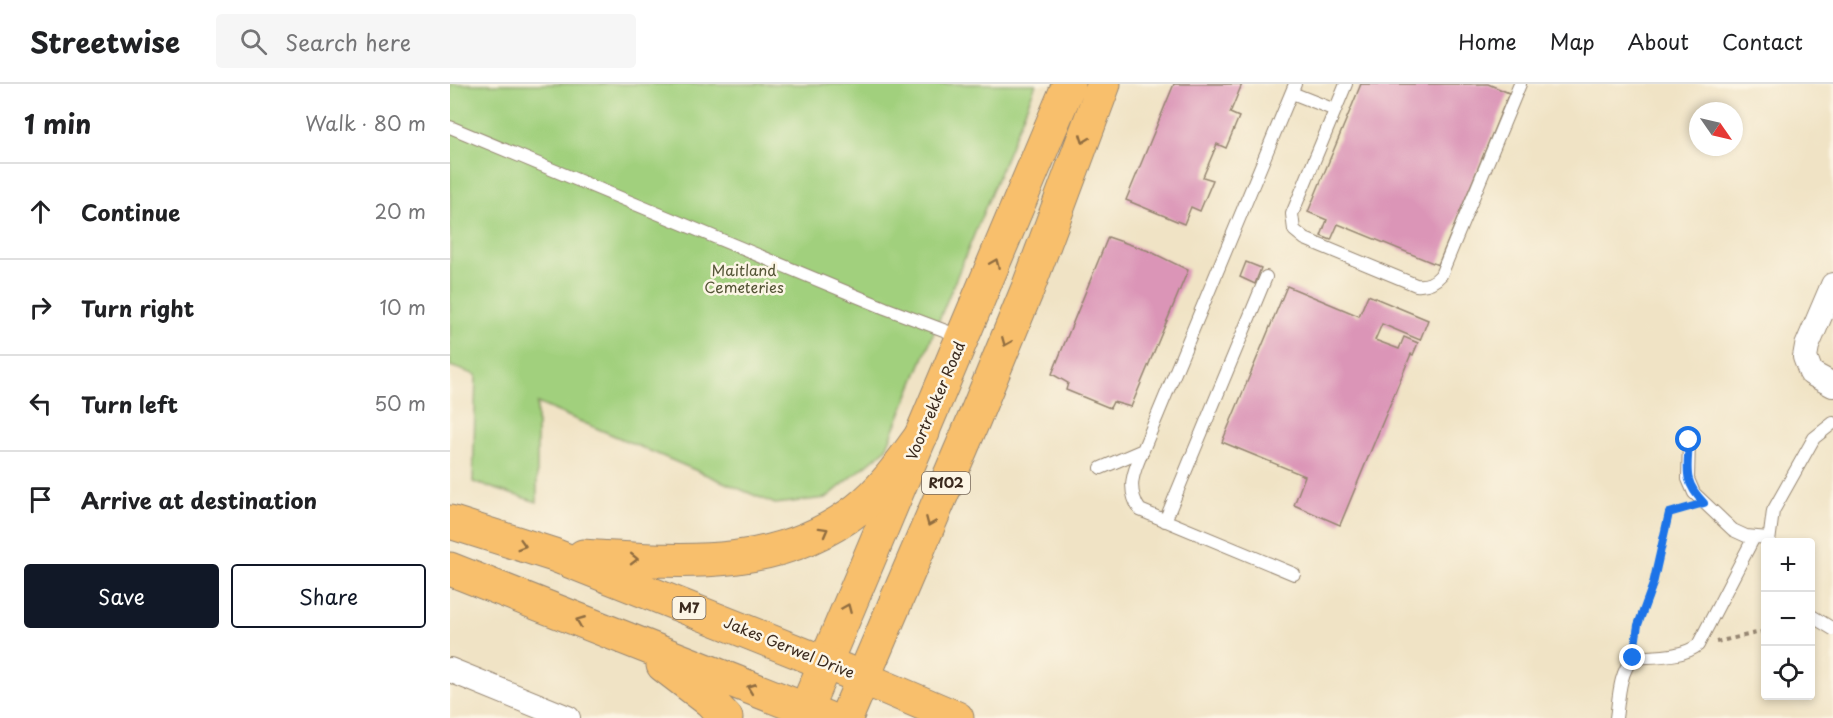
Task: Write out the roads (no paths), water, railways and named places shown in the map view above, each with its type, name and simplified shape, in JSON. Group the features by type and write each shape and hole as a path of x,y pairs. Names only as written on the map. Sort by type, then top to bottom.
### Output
{"main road":[{"name":"Voortrekker Road","path":"812,715 825,663 1069,84"},
{"name":"R102","path":"846,718 1024,299 1104,84"},
{"path":"554,555 710,560 755,556 788,547 821,532 858,509 888,479 923,433"},
{"name":"Jakes Gerwel Drive","path":"450,522 554,555 863,678 957,718"},
{"path":"450,569 812,715"},
{"path":"634,643 710,701 726,718"}],"street":[{"path":"1833,285 1807,346 1805,357 1811,373 1833,385"},
{"path":"450,670 568,718"}],"lane":[{"path":"1346,84 1292,214 1294,230 1305,239 1423,286 1430,284 1441,275 1520,84"},
{"path":"1294,574 1140,510 1132,495 1132,474 1293,88 1335,110"},
{"path":"450,127 854,296 963,337"},
{"path":"1165,521 1266,277"},
{"path":"1769,538 1773,511 1796,468 1814,438 1833,423"},
{"path":"1689,440 1688,479 1694,493 1733,530 1761,538"},
{"path":"1101,468 1143,450"},
{"path":"1616,718 1624,672 1633,658 1691,651 1698,645 1754,537"},
{"path":"1815,618 1833,629"}],"park label":[{"name":"Maitland Cemeteries","path":"744,280"}]}
